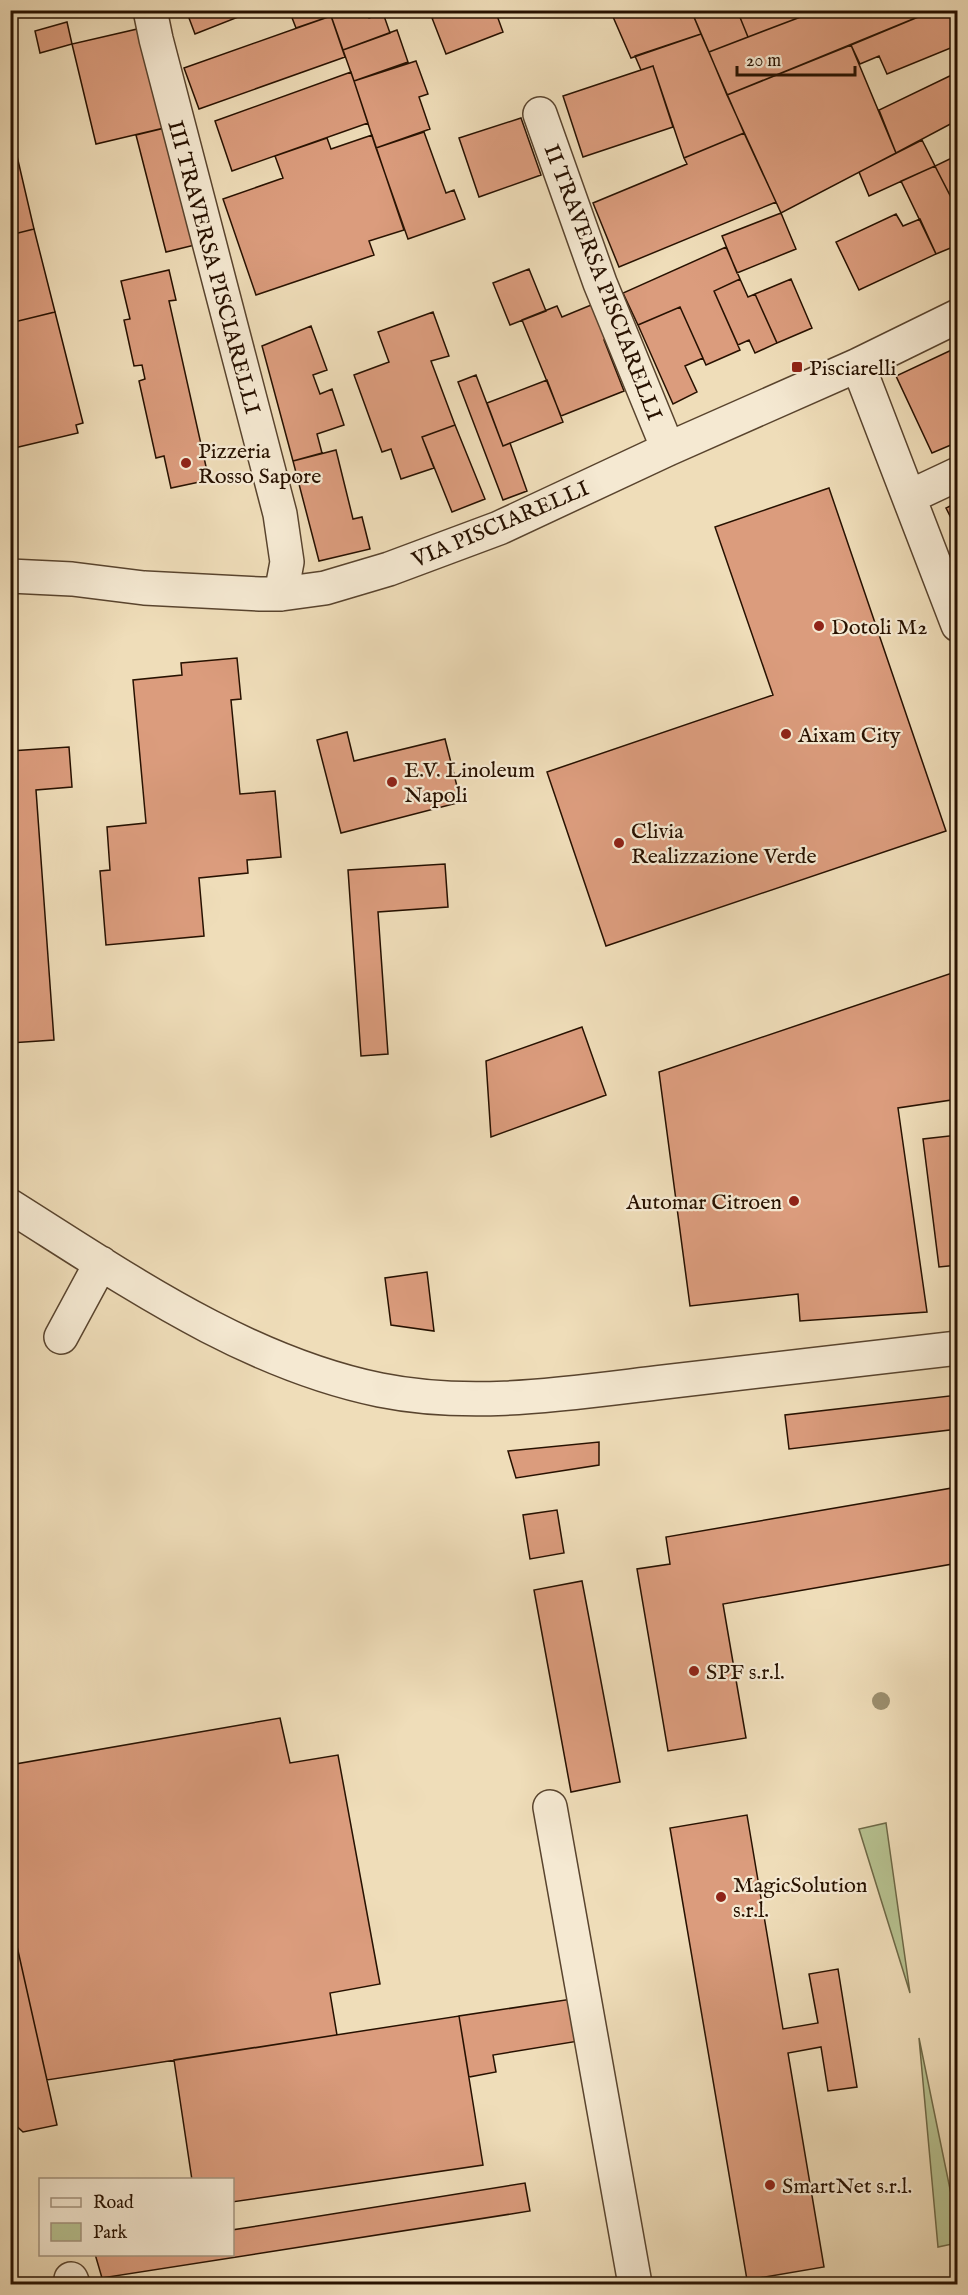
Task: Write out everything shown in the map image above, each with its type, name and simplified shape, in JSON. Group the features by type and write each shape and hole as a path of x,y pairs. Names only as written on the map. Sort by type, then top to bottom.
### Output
{"street":[{"name":"III TRAVERSA PISCIARELLI","path":"150,10 280,514 288,562 281,594"},
{"name":"II TRAVERSA PISCIARELLI","path":"540,114 600,283 668,449"},
{"name":"VIA PISCIARELLI","path":"10,576 72,579 144,588 281,594 325,588 389,569 499,528 668,449 858,365 957,316"},
{"path":"858,365 957,625"},
{"path":"909,497 957,474"},
{"path":"10,1206 202,1323 275,1357 331,1377 380,1390 431,1397 481,1400 580,1392 957,1348"},
{"path":"61,1337 101,1263"},
{"path":"550,1808 635,2284"}],"green space":[{"path":"886,1823 910,1993 859,1829"},
{"path":"919,2038 957,2223 957,2243 938,2247"}],"building":[{"path":"186,10 256,10 195,34"},
{"path":"289,10 329,10 331,16 296,28"},
{"path":"329,10 367,10 369,18 383,13 390,33 343,50"},
{"path":"452,10 495,10 503,32 446,54 432,18"},
{"path":"610,10 691,10 701,34 631,58"},
{"path":"691,10 737,10 748,37 709,52"},
{"path":"737,10 819,10 748,37"},
{"path":"819,10 935,10 727,95 709,52"},
{"path":"935,10 958,10 958,45 887,74 879,56 860,64 851,45"},
{"path":"331,16 345,57 199,109 184,68"},
{"path":"67,22 72,44 40,53 35,31"},
{"path":"146,27 164,128 96,144 72,44"},
{"path":"397,30 408,62 354,81 343,50"},
{"path":"701,34 744,133 684,158 653,66 641,70 635,56"},
{"path":"851,45 896,153 781,213 727,95"},
{"path":"416,61 428,94 419,97 430,129 376,148 354,81"},
{"path":"653,66 673,127 583,157 563,96"},
{"path":"351,72 368,123 232,171 215,121"},
{"path":"958,72 958,120 896,153 879,110"},
{"path":"521,118 541,175 479,197 459,138"},
{"path":"10,126 34,229 10,235"},
{"path":"173,126 203,243 166,252 136,135"},
{"path":"424,132 446,193 454,190 465,219 408,239 376,148"},
{"path":"744,133 776,202 619,267 593,203 687,164 684,158"},
{"path":"372,135 404,230 369,241 374,255 256,295 223,199 283,178 275,156 327,138 331,149"},
{"path":"922,140 935,166 869,196 859,172"},
{"path":"958,155 958,211 935,166"},
{"path":"935,166 958,211 958,245 936,254 901,181"},
{"path":"781,213 796,249 737,273 722,236"},
{"path":"896,214 903,226 920,219 936,254 859,290 836,242"},
{"path":"34,229 55,312 10,323 10,235"},
{"path":"726,247 740,279 714,291 740,350 706,365 680,307 638,325 623,293"},
{"path":"529,269 546,311 510,325 493,283"},
{"path":"169,270 176,300 169,301 209,480 171,488 164,456 156,458 139,381 145,379 142,365 134,366 124,320 130,319 121,281"},
{"path":"740,279 748,297 755,294 777,343 755,353 749,340 738,345 714,291"},
{"path":"791,279 812,328 777,343 755,294"},
{"path":"596,303 610,338 604,340 624,391 561,416 522,320 557,306 562,317"},
{"path":"680,307 703,358 685,366 697,392 673,404 638,325"},
{"path":"55,312 83,423 76,425 78,433 10,449 10,323"},
{"path":"433,312 449,356 431,361 455,425 422,437 434,468 401,479 391,449 382,452 354,375 389,362 378,332"},
{"path":"311,326 327,370 313,375 320,394 332,389 344,425 317,434 322,453 293,461 262,346"},
{"path":"958,347 958,442 932,453 896,376"},
{"path":"476,375 503,446 510,443 527,491 503,500 458,382"},
{"path":"547,380 563,422 503,446 487,403"},
{"path":"455,425 485,499 452,512 422,437"},
{"path":"336,450 353,519 362,517 370,549 319,561 293,461"},
{"name":"Aixam City","path":"829,488 946,831 606,946 547,772 773,695 715,527"},
{"path":"958,502 958,532 946,508"},
{"path":"237,658 241,699 231,700 240,794 275,791 281,857 247,860 248,873 199,878 204,936 106,945 100,871 110,870 107,827 146,823 133,680 182,675 181,663"},
{"name":"E.V. Linoleum Napoli","path":"347,732 354,761 445,739 461,802 341,833 317,740"},
{"path":"69,747 72,787 36,790 54,1040 10,1043 10,751"},
{"path":"445,864 448,907 378,912 388,1054 361,1056 348,870"},
{"name":"Automar Citroen","path":"958,971 958,1099 898,1108 927,1312 800,1321 798,1294 690,1306 659,1072"},
{"path":"582,1027 606,1095 491,1137 486,1061"},
{"path":"958,1135 958,1265 939,1267 923,1139"},
{"path":"427,1272 434,1331 391,1325 385,1278"},
{"path":"958,1395 958,1429 789,1449 785,1415"},
{"path":"599,1442 599,1465 516,1478 508,1451"},
{"name":"SPF s.r.l.","path":"958,1487 958,1563 723,1604 746,1738 668,1751 637,1569 670,1564 666,1537"},
{"path":"557,1510 564,1553 530,1559 523,1515"},
{"path":"582,1581 620,1782 571,1792 534,1590"},
{"path":"280,1718 290,1763 338,1755 380,1984 330,1993 337,2035 47,2080 10,1915 10,1765"},
{"path":"747,1815 783,2029 818,2023 809,1974 838,1969 857,2087 828,2091 821,2047 788,2053 824,2267 747,2280 670,1828"},
{"path":"10,1915 57,2125 23,2132 10,2120"},
{"path":"572,1999 579,2041 493,2055 496,2072 469,2077 459,2016"},
{"path":"459,2016 483,2165 234,2202 234,2178 192,2178 174,2060"},
{"path":"525,2183 530,2211 102,2278 96,2256 234,2256 234,2230"}],"place":[{"name":"Pisciarelli","path":"797,367"},
{"name":"Pizzeria Rosso Sapore","path":"186,463"},
{"name":"Dotoli M2","path":"819,626"},
{"name":"Aixam City","path":"786,734"},
{"name":"E.V. Linoleum Napoli","path":"392,782"},
{"name":"Clivia Realizzazione Verde","path":"619,843"},
{"name":"Automar Citroen","path":"794,1201"},
{"name":"SPF s.r.l.","path":"694,1671"},
{"name":"MagicSolution s.r.l.","path":"721,1897"},
{"name":"SmartNet s.r.l.","path":"770,2185"}]}
